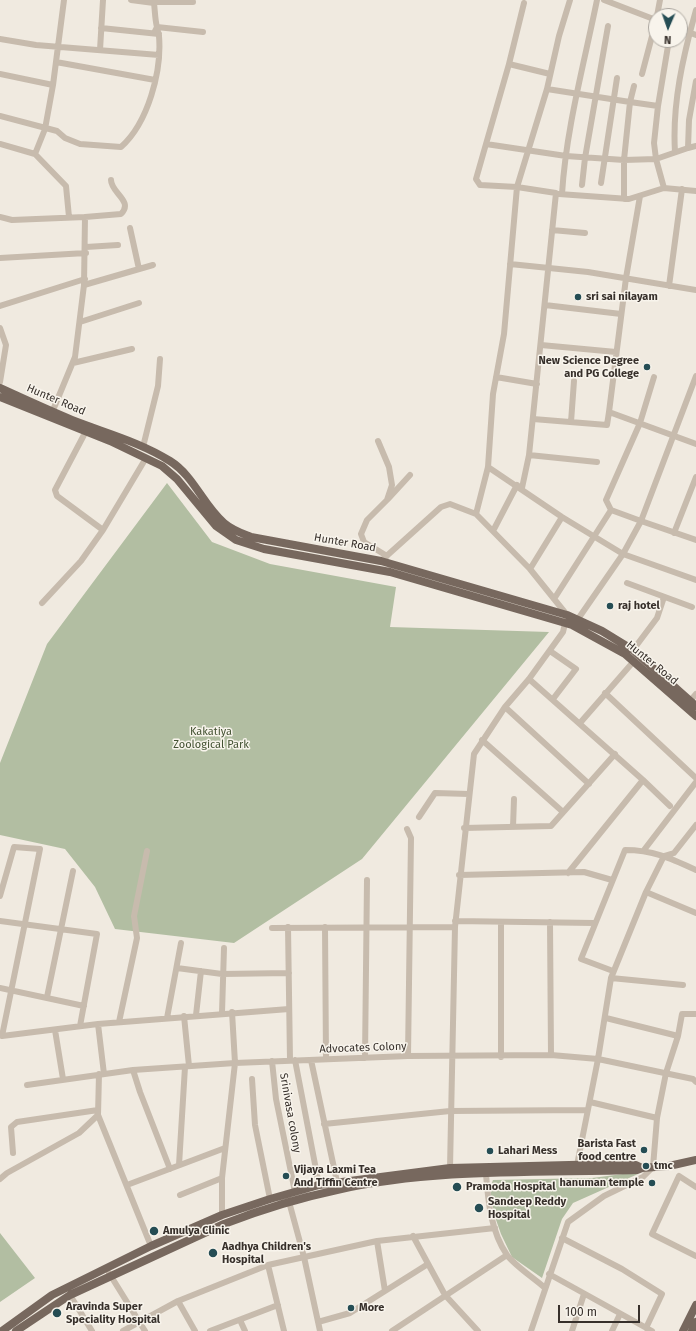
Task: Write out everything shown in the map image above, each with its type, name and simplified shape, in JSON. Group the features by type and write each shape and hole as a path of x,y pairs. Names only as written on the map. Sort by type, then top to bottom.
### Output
{"main road":[{"name":"Hunter Road","path":"0,388 85,433 110,441 162,466 177,479 216,526 236,540 264,549 342,558 384,558 578,619 602,631 632,650 693,708"},
{"name":"Hunter Road","path":"0,397 143,447 171,462 186,474 218,517 232,529 251,537 342,558 583,630 606,642 693,708"},
{"path":"16,1331 70,1295 151,1246 222,1215 270,1199 365,1185 449,1176 637,1170 642,1168 669,1166 696,1160"},
{"path":"2,1331 52,1295 319,1185 450,1168 636,1165 642,1168"},
{"path":"683,1331 696,1305"},
{"path":"692,1331 696,1322"}],"street":[{"path":"35,154 45,129 53,85 64,0"},
{"path":"100,50 103,0"},
{"path":"131,0 156,2 194,2"},
{"path":"476,514 488,466 496,378 504,334 517,187 527,150 547,89 570,0"},
{"path":"493,531 520,487 529,455 552,230 577,95 598,0"},
{"path":"604,0 648,17"},
{"path":"622,7 624,0"},
{"path":"0,116 57,131 65,138 80,144 121,147 130,139 139,124 155,80 159,55 156,34 156,2"},
{"path":"524,3 477,183 485,186 517,187 559,194 624,199 640,196 664,188 696,191"},
{"path":"675,152 674,129 681,75 693,34 696,10"},
{"path":"582,185 585,158 608,26"},
{"path":"157,27 203,32"},
{"path":"101,28 156,34"},
{"path":"0,39 58,47 159,55"},
{"path":"642,74 649,48"},
{"path":"664,188 656,159 654,142 658,106 668,48"},
{"path":"56,62 155,80"},
{"path":"509,64 550,74"},
{"path":"0,74 53,85"},
{"path":"601,183 617,78"},
{"path":"688,148 689,120 696,81"},
{"path":"624,199 624,160 630,102 634,86"},
{"path":"547,89 596,98 658,106"},
{"path":"0,144 35,154 66,186 69,217"},
{"path":"486,144 604,160 656,159 696,146"},
{"path":"0,217 12,220 121,214 125,210 125,204 120,195 112,188 111,180"},
{"path":"669,286 682,189"},
{"path":"533,419 607,425 626,278 640,196"},
{"path":"51,415 73,363 80,322 84,282 86,250 85,217"},
{"path":"130,228 139,269"},
{"path":"552,230 585,233"},
{"path":"0,258 86,250 118,245"},
{"path":"510,264 626,278 696,290"},
{"path":"0,306 84,282 153,265"},
{"path":"80,322 139,303"},
{"path":"545,305 621,314"},
{"path":"0,328 6,345 0,382"},
{"path":"541,345 616,352"},
{"path":"73,363 132,349"},
{"path":"143,447 158,386 160,359"},
{"path":"578,619 623,554 641,521 696,376"},
{"path":"654,377 640,423 606,500 611,510 696,540"},
{"path":"496,378 537,384"},
{"path":"571,422 574,381"},
{"path":"609,412 696,444"},
{"path":"85,433 55,490 57,496 103,530"},
{"path":"378,441 389,467 392,485 387,500"},
{"path":"529,455 597,462"},
{"path":"42,603 81,561 103,530 146,458"},
{"path":"488,466 562,517 623,554 696,580"},
{"path":"410,475 367,520 360,534 364,542 384,558 441,507 450,504 476,514 530,569 567,615 563,632 529,679 505,707 474,754 464,828 455,924 451,1057 450,1168"},
{"path":"674,532 696,477"},
{"path":"554,599 611,510"},
{"path":"530,569 562,517"},
{"path":"627,583 692,607"},
{"path":"632,650 657,618 664,597"},
{"path":"550,650 576,669 552,700"},
{"path":"580,723 634,662"},
{"path":"529,679 615,754 670,806"},
{"path":"605,694 696,778"},
{"path":"693,708 696,694"},
{"path":"505,707 589,784"},
{"path":"482,740 564,812"},
{"path":"464,828 551,826 615,754"},
{"path":"568,873 643,780"},
{"path":"644,850 696,782"},
{"path":"419,817 435,794 468,794"},
{"path":"513,827 514,800"},
{"path":"577,1165 606,1018 613,971 646,892 664,856 674,853 693,834 696,825"},
{"path":"408,828 411,838 408,1056"},
{"path":"0,896 14,847 40,849 10,990 2,1036 119,1022 232,1012 289,1009"},
{"path":"613,971 581,959 624,850 644,850 664,856 696,870"},
{"path":"119,1022 137,938 134,916 147,851"},
{"path":"47,997 73,871"},
{"path":"459,875 584,872 612,880"},
{"path":"365,1058 367,880"},
{"path":"646,892 696,913"},
{"path":"0,921 97,934 80,1026"},
{"path":"272,928 410,927 501,922 594,923"},
{"path":"501,922 501,1057"},
{"path":"550,922 551,1055"},
{"path":"288,927 289,1009 292,1060 319,1185"},
{"path":"325,927 326,1059"},
{"path":"167,1018 181,943"},
{"path":"222,1013 224,948"},
{"path":"177,968 222,974 289,973"},
{"path":"196,1015 201,971"},
{"path":"611,978 682,985"},
{"path":"0,988 84,1006"},
{"path":"222,1215 222,1178 235,1063 232,1012"},
{"path":"531,1331 568,1222 574,1216 604,1196 643,1177 653,1167 657,1118 666,1073 678,1036 682,1014 696,1014"},
{"path":"179,1166 187,1066 184,1016"},
{"path":"606,1018 678,1036"},
{"path":"98,1024 102,1074 98,1112 151,1246"},
{"path":"55,1030 63,1080"},
{"name":"Advocates Colony","path":"27,1085 134,1070 235,1063 408,1056 501,1057 551,1055 598,1059 693,1079 696,1082"},
{"path":"311,1060 337,1182"},
{"name":"Srinivasa colony","path":"272,1061 290,1196 320,1331"},
{"path":"134,1070 140,1092 170,1169"},
{"path":"252,1079 255,1125 270,1199"},
{"path":"590,1102 657,1118"},
{"path":"324,1124 450,1111 587,1110"},
{"path":"13,1153 11,1127 17,1122 98,1112"},
{"path":"0,1179 7,1173 79,1133 98,1112"},
{"path":"127,1185 225,1148"},
{"path":"486,1174 488,1202 495,1228 507,1255 545,1288"},
{"path":"695,1253 652,1234 679,1176 696,1187"},
{"path":"180,1195 222,1178"},
{"path":"124,1331 178,1301 268,1265 377,1240 495,1228"},
{"path":"413,1236 445,1295 478,1331"},
{"path":"550,1274 649,1330 662,1294 622,1269 562,1238"},
{"path":"377,1240 385,1291"},
{"path":"392,1331 507,1255"},
{"path":"318,1322 350,1312 428,1264"},
{"path":"268,1265 284,1331"},
{"path":"108,1272 145,1331"},
{"path":"572,1331 584,1294"},
{"path":"70,1295 92,1331"},
{"path":"178,1301 195,1331"},
{"path":"210,1331 278,1305"},
{"path":"612,1331 620,1314"},
{"path":"240,1320 245,1331"}],"green space":[{"name":"Kakatiya Zoological Park","path":"167,483 212,542 270,564 396,587 390,627 549,632 362,859 234,943 115,929 95,887 65,849 0,835 0,763 47,644"},
{"path":"638,1172 638,1174 573,1203 562,1219 542,1278 512,1257 501,1234 494,1214 490,1188 493,1180 592,1178"},
{"path":"0,1233 35,1278 0,1302"}],"place":[{"name":"sri sai nilayam","path":"578,297"},
{"name":"New Science Degree and PG College","path":"647,367"},
{"name":"raj hotel","path":"610,606"},
{"name":"Barista Fast food centre","path":"644,1150"},
{"name":"Lahari Mess","path":"490,1151"},
{"name":"tmc","path":"646,1166"},
{"name":"Vijaya Laxmi Tea And Tiffin Centre","path":"286,1176"},
{"name":"hanuman temple","path":"652,1183"},
{"name":"Pramoda Hospital","path":"457,1187"},
{"name":"Sandeep Reddy Hospital","path":"479,1208"},
{"name":"Amulya Clinic","path":"154,1231"},
{"name":"Aadhya Children's Hospital","path":"213,1253"},
{"name":"More","path":"351,1308"},
{"name":"Aravinda Super Speciality Hospital","path":"57,1313"}]}
